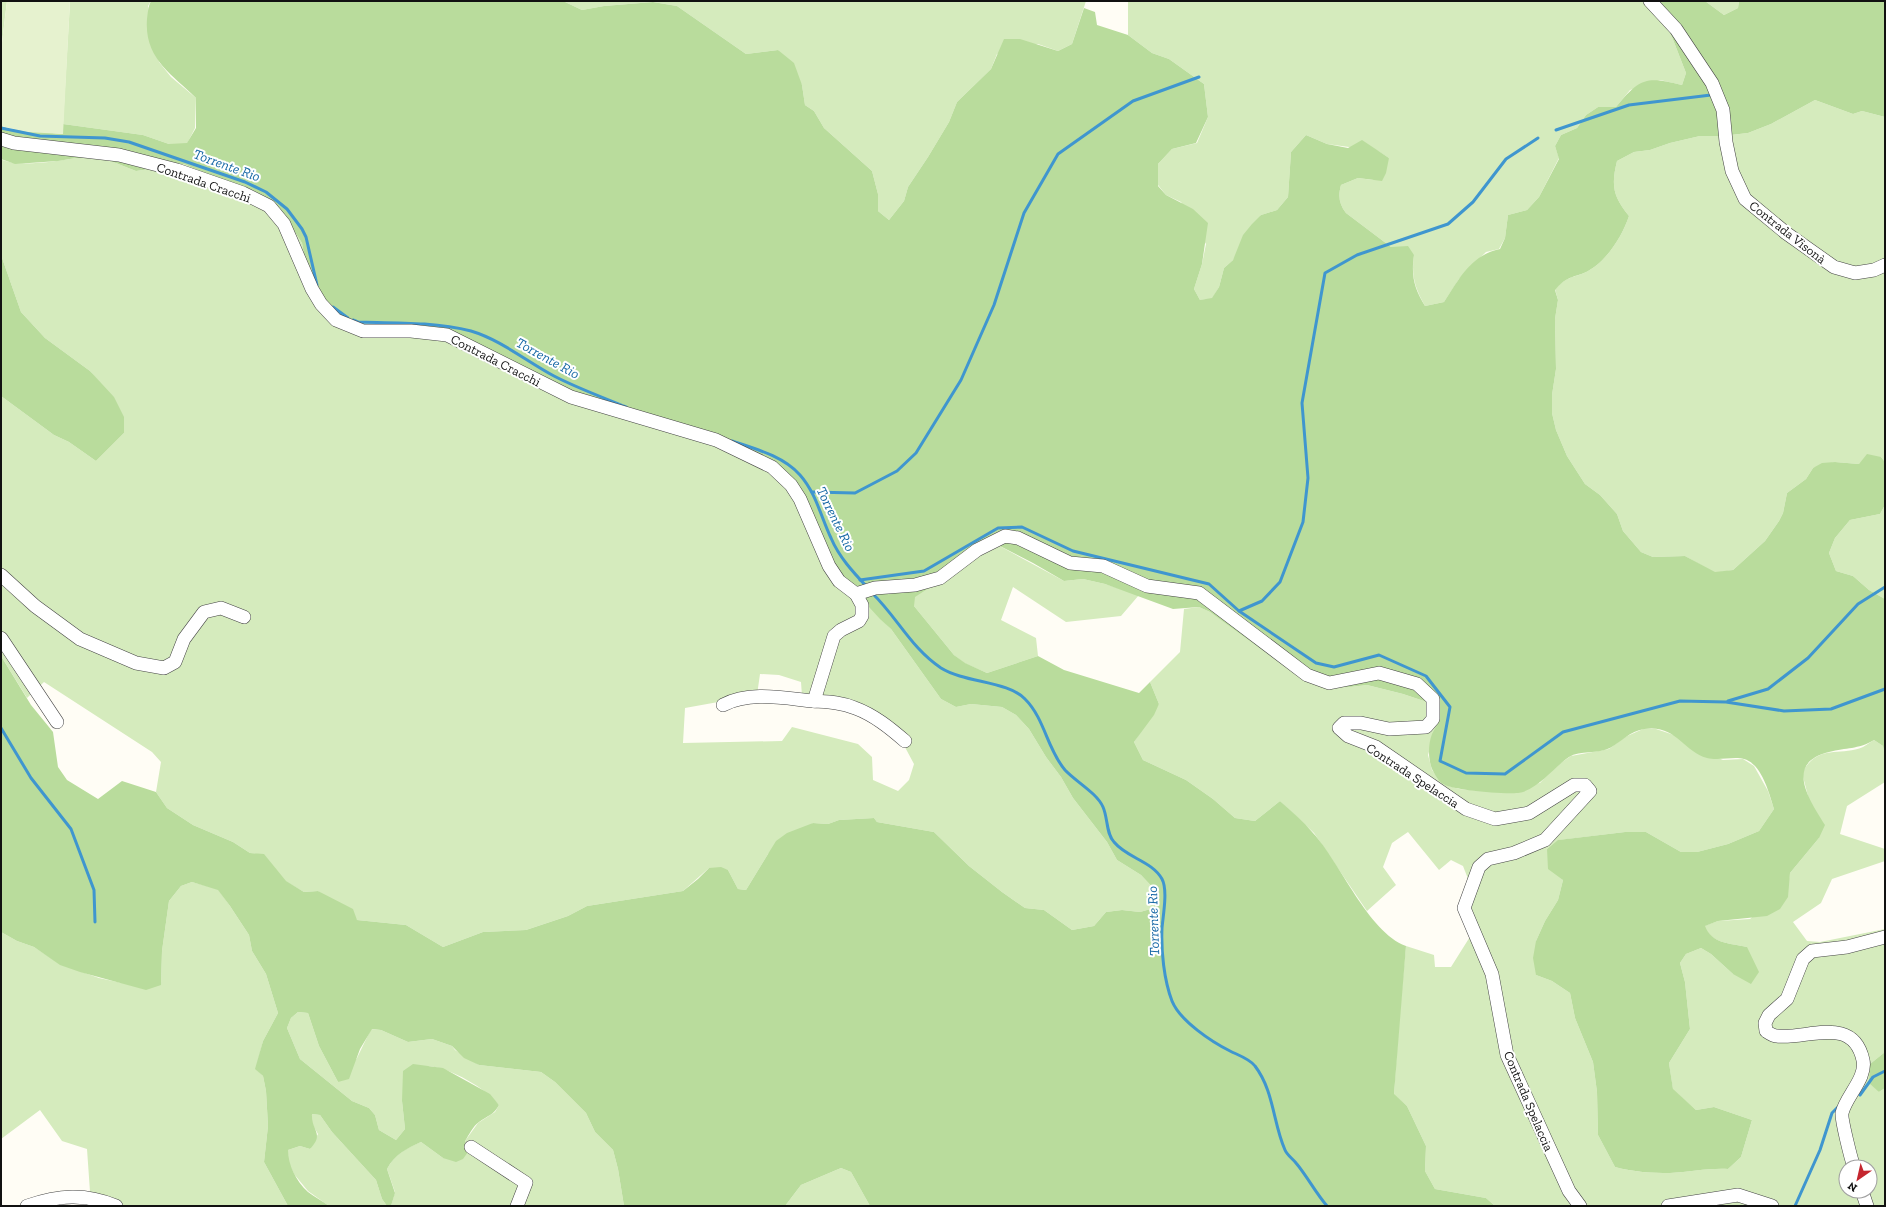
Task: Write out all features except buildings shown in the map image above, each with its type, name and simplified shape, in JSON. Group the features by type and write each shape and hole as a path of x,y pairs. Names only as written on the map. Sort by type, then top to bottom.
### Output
{"street":[{"name":"Contrada Visonà","path":"1650,1 1676,29 1712,83 1723,110 1726,142 1732,171 1745,199 1786,233 1834,267 1855,273 1874,270 1885,265"},
{"name":"Contrada Cracchi","path":"1,140 14,143 119,155 177,170 243,193 268,206 284,224 320,304 336,320 363,331 411,330 447,335 572,397 716,440 772,467 791,485 800,499 829,566 839,581 865,591"},
{"name":"Contrada Spelaccia","path":"865,591 916,585 940,578 977,550 1005,536 1018,538 1070,563 1103,566 1147,586 1199,593 1307,675 1329,683 1379,673 1417,684 1433,699 1433,719 1426,727 1388,729 1361,723 1344,723 1339,728 1348,736 1376,747 1466,809 1494,819 1529,813 1574,786 1585,785 1590,791 1545,840 1514,853 1488,859 1479,867 1464,908 1492,974 1507,1054 1569,1191 1580,1206"},
{"path":"1,575 36,606 80,639 136,663 157,667 164,668 175,662 184,639 204,612 221,608 244,617"},
{"path":"814,701 834,636 841,630 859,621 862,616 862,605 865,591"},
{"path":"1,638 57,722"},
{"path":"723,706 735,699 773,696 814,701 838,702 856,708 883,722 905,741"},
{"path":"1852,1159 1842,1114 1860,1078 1864,1062 1860,1047 1847,1036 1827,1031 1776,1036 1766,1031 1765,1023 1769,1015 1787,999 1803,959 1812,950 1847,947 1885,937"},
{"path":"471,1147 526,1183 517,1206"},
{"path":"27,1206 48,1199 71,1196 104,1201 116,1206"},
{"path":"1668,1206 1738,1196 1772,1206"}],"green space":[{"path":"1,1 7,1 1,51"},
{"path":"7,1 70,1 63,134 26,132 1,126 1,51"},
{"path":"70,1 151,1 148,6 159,62 171,77 196,98 195,128 187,144 169,144 143,135 63,124"},
{"path":"151,1 563,1 582,10 604,6 653,2 677,6 746,54 778,50 794,63 802,85 805,105 814,111 824,128 872,171 878,194 878,211 889,220 904,201 908,187 949,122 957,102 991,69 1004,39 1020,39 1058,51 1072,44 1084,8 1095,12 1097,25 1128,35 1152,53 1169,59 1204,84 1208,117 1196,143 1172,149 1158,164 1158,186 1166,195 1193,209 1208,223 1202,264 1194,289 1200,300 1212,298 1219,287 1224,268 1233,260 1243,235 1252,224 1261,215 1277,210 1288,197 1291,152 1306,135 1327,144 1348,148 1362,140 1389,158 1386,173 1382,181 1358,178 1341,185 1339,196 1346,213 1391,247 1408,246 1414,255 1414,282 1425,306 1444,302 1473,262 1490,252 1500,249 1505,238 1508,215 1527,210 1539,197 1559,159 1555,146 1561,135 1577,128 1586,115 1598,107 1616,107 1631,90 1644,82 1652,80 1682,85 1686,73 1672,37 1661,15 1643,1 1705,1 1724,15 1738,8 1739,1 1885,1 1885,117 1862,111 1853,114 1815,100 1771,124 1748,133 1722,136 1700,136 1670,143 1650,150 1634,152 1617,161 1615,170 1615,190 1620,202 1629,216 1617,241 1606,257 1592,269 1571,277 1555,290 1558,300 1555,319 1556,369 1552,395 1552,413 1556,430 1567,456 1585,484 1600,495 1617,514 1623,531 1641,552 1653,557 1685,556 1715,572 1733,570 1765,541 1783,513 1787,493 1806,479 1813,468 1822,463 1835,462 1859,464 1867,454 1881,457 1885,462 1885,505 1880,514 1850,520 1835,538 1829,553 1836,571 1853,576 1869,590 1885,599 1885,757 1883,746 1874,740 1857,747 1835,750 1815,757 1807,764 1804,773 1804,783 1807,793 1825,825 1819,838 1790,873 1788,897 1780,909 1767,916 1718,921 1705,926 1708,932 1717,940 1747,947 1759,972 1751,984 1733,974 1711,954 1701,948 1686,954 1680,963 1685,982 1690,1029 1669,1063 1673,1089 1696,1110 1714,1107 1752,1120 1741,1157 1728,1169 1663,1173 1636,1171 1615,1167 1598,1135 1597,1092 1593,1062 1575,1018 1570,993 1552,981 1536,975 1533,958 1536,941 1545,921 1558,900 1563,880 1548,869 1547,849 1558,840 1625,832 1646,832 1681,852 1697,852 1728,844 1759,831 1774,809 1764,780 1756,767 1750,762 1740,758 1707,758 1699,755 1672,734 1664,730 1644,729 1634,732 1614,746 1605,750 1578,753 1569,757 1542,781 1523,792 1496,793 1448,786 1441,783 1438,779 1432,769 1429,756 1429,747 1432,734 1439,718 1436,705 1403,694 1367,685 1350,687 1321,686 1296,674 1210,612 1199,607 1173,609 1105,584 1083,579 1064,581 996,544 915,597 914,606 954,655 965,663 987,673 1038,656 1064,670 1139,693 1150,682 1159,704 1154,715 1134,742 1143,760 1186,780 1213,799 1235,818 1255,821 1280,801 1305,824 1334,861 1355,895 1379,927 1392,938 1406,946 1394,1094 1407,1106 1426,1146 1425,1171 1435,1189 1486,1198 1495,1206 870,1206 851,1172 841,1168 801,1185 785,1206 624,1206 618,1169 613,1150 595,1132 586,1113 555,1082 541,1072 479,1065 464,1058 452,1046 432,1039 408,1042 381,1030 372,1029 360,1049 349,1079 338,1082 319,1046 308,1013 298,1012 291,1018 287,1028 300,1059 352,1101 369,1108 375,1115 379,1130 396,1140 405,1129 402,1101 403,1071 413,1064 443,1068 490,1094 499,1105 493,1113 477,1124 471,1131 465,1141 468,1152 463,1159 456,1162 443,1158 421,1142 397,1156 387,1169 395,1193 391,1206 387,1206 382,1199 376,1180 332,1132 320,1115 312,1114 312,1120 317,1135 314,1144 310,1149 300,1146 288,1150 288,1156 291,1167 300,1183 308,1192 329,1206 288,1206 264,1162 268,1126 266,1091 263,1076 255,1069 263,1041 278,1013 266,974 252,951 249,935 218,890 192,882 181,886 169,901 162,951 161,985 146,990 60,965 34,947 17,941 1,932 1,656 31,705 53,732 58,767 67,780 98,799 122,781 156,792 167,808 193,825 233,842 250,853 264,854 286,881 304,892 318,891 353,909 357,920 406,925 443,947 483,932 526,930 568,916 587,906 683,891 709,868 721,867 728,870 738,889 746,890 776,841 787,833 813,823 828,824 839,820 874,818 877,822 934,832 969,866 1002,892 1025,908 1044,910 1072,930 1094,926 1106,912 1122,910 1140,912 1154,908 1156,891 1141,875 1117,860 1107,842 1073,798 1029,729 1016,715 1002,707 971,704 956,707 941,699 891,629 848,584 812,526 768,461 597,404 466,339 382,333 331,317 306,266 302,243 285,217 238,188 184,164 136,171 103,158 76,158 58,161 15,164 1,159 1,126 10,129 63,134 63,124 143,135 169,144 187,143 196,128 196,98 161,64 150,45 147,33 147,19"},
{"path":"563,1 1086,1 1072,44 1058,51 1038,44 997,54 991,69 957,102 949,122 908,187 904,201 889,220 878,211 878,194 872,171 824,128 814,111 805,105 802,85 778,50 746,54 677,6 653,2 604,6 582,10"},
{"path":"1128,1 1643,1 1661,15 1672,37 1686,73 1682,85 1660,80 1630,90 1616,107 1598,107 1586,115 1577,128 1561,135 1555,146 1559,158 1539,197 1527,210 1508,215 1505,238 1499,249 1486,252 1459,279 1444,302 1425,306 1415,282 1413,269 1414,255 1391,247 1346,213 1342,206 1339,196 1341,185 1358,178 1373,180 1389,158 1378,151 1327,144 1306,135 1291,152 1288,197 1277,210 1261,215 1233,260 1224,268 1219,287 1212,299 1200,300 1194,289 1202,264 1206,244 1181,202 1166,195 1158,185 1158,164 1172,149 1197,143 1208,117 1204,84 1169,59 1152,53 1128,35"},
{"path":"1705,1 1739,1 1738,8 1724,15"},
{"path":"1815,100 1853,114 1862,111 1885,117 1885,462 1881,457 1859,464 1835,462 1813,468 1806,479 1787,493 1783,513 1765,541 1733,570 1715,573 1685,556 1653,557 1641,552 1623,531 1617,514 1600,495 1585,484 1567,456 1556,430 1552,413 1552,395 1556,369 1555,319 1558,300 1555,289 1565,280 1592,269 1606,257 1626,224 1629,216 1617,196 1614,184 1617,161 1634,152 1650,150 1670,143 1700,136 1722,136 1748,133 1771,124"},
{"path":"76,158 103,158 136,171 184,164 238,188 285,217 302,243 306,266 446,335 768,461 867,604 891,629 941,699 956,707 971,704 1002,707 1016,715 1029,729 1073,798 1107,842 1117,860 1141,875 1156,891 1154,908 1140,912 1122,910 1106,912 1094,926 1072,930 1044,910 1025,908 1002,892 969,866 934,832 877,822 874,818 839,820 828,824 813,823 768,854 746,890 738,889 728,870 709,868 683,891 587,906 568,916 526,930 483,932 443,947 406,925 357,920 318,891 304,892 285,881 264,855 250,853 233,842 193,825 167,808 156,792 161,762 152,752 44,682 27,698 1,656 1,396 54,435 69,442 96,461 124,433 100,383 90,371 45,338 21,312 1,255 1,159 8,162 27,163","holes":["760,674 779,675 801,682 802,696 875,719 899,736 914,764 909,780 898,791 873,780 872,757 858,744 792,727 782,741 683,743 685,708 757,695"]},
{"path":"1,255 21,312 45,338 90,371 114,397 124,417 124,433 96,461 69,442 54,435 1,396"},
{"path":"1885,505 1885,599 1869,590 1853,576 1836,571 1829,553 1835,538 1850,520 1880,514"},
{"path":"996,544 1064,581 1083,579 1105,584 1139,595 1121,616 1066,622 1013,587 1001,620 1036,638 1038,656 987,673 964,663 954,655 914,606 914,597 976,548"},
{"path":"1199,607 1210,612 1321,686 1350,687 1367,685 1403,694 1436,705 1439,720 1428,755 1432,770 1443,784 1459,789 1480,791 1540,783 1556,766 1571,756 1609,749 1625,737 1643,729 1656,729 1677,736 1686,745 1723,760 1743,759 1754,766 1768,791 1774,809 1759,831 1728,844 1697,852 1681,852 1646,832 1625,832 1559,840 1547,849 1563,880 1558,900 1545,921 1536,941 1536,975 1552,981 1570,993 1575,1018 1593,1062 1597,1092 1598,1135 1615,1167 1629,1170 1670,1173 1728,1169 1741,1157 1752,1120 1714,1107 1696,1110 1673,1090 1669,1063 1690,1029 1685,982 1680,963 1686,954 1701,948 1711,954 1733,974 1747,947 1716,940 1707,932 1704,926 1718,921 1750,919 1788,885 1790,873 1819,838 1802,773 1808,764 1822,754 1854,750 1863,747 1874,740 1883,746 1885,757 1885,782 1847,806 1840,834 1885,849 1885,861 1832,879 1821,903 1793,922 1807,941 1820,942 1885,929 1885,1052 1870,1064 1879,1092 1885,1088 1885,1206 1495,1206 1486,1198 1435,1189 1425,1171 1426,1146 1407,1106 1394,1095 1401,1001 1406,946 1434,955 1435,967 1451,967 1473,932 1471,911 1472,889 1463,866 1451,860 1439,870 1408,832 1392,843 1383,867 1396,885 1367,911 1314,833 1280,801 1255,821 1235,818 1213,799 1186,780 1143,760 1134,742 1159,704 1150,682 1180,652 1184,609"},
{"path":"192,882 218,889 230,906 249,935 252,951 266,974 278,1013 263,1041 256,1069 263,1076 266,1091 268,1126 264,1162 288,1206 91,1206 87,1149 62,1141 40,1110 1,1139 1,932 17,941 34,947 60,964 99,978 122,983 161,984 162,951 169,901 181,886"},
{"path":"298,1012 308,1013 319,1046 338,1082 357,1058 371,1029 381,1030 408,1042 432,1039 452,1046 455,1050 479,1065 541,1072 555,1082 586,1113 595,1132 613,1150 618,1169 624,1206 391,1206 395,1192 387,1169 397,1155 421,1142 443,1158 468,1152 465,1141 478,1123 495,1112 499,1105 493,1098 467,1080 448,1071 429,1066 402,1101 405,1129 396,1140 379,1130 375,1115 369,1108 352,1101 300,1059 287,1028 291,1018"},
{"path":"1885,1052 1885,1088 1879,1092 1869,1083 1870,1064"},
{"path":"312,1114 320,1115 332,1132 376,1180 382,1199 387,1206 329,1206 308,1191 294,1174 288,1162 288,1150 300,1146 310,1149 318,1134 311,1122"},
{"path":"841,1168 851,1172 870,1206 785,1206 801,1185"}],"waterway":[{"path":"812,492 855,493 897,471 916,453 961,380 994,305 1024,213 1058,154 1133,101 1199,77"},
{"path":"1556,130 1629,105 1711,95"},
{"name":"Torrente Rio","path":"1,128 40,136 105,138 129,142 245,182 266,192 287,209 302,229 306,237 317,285"},
{"path":"1239,611 1262,601 1280,582 1303,522 1308,478 1302,403 1325,273 1357,255 1448,224 1473,202 1506,159 1538,138"},
{"name":"Torrente Rio","path":"333,307 348,318"},
{"name":"Torrente Rio","path":"353,320 358,322 429,324 471,331 503,345 563,380 626,407"},
{"name":"Torrente Rio","path":"732,441 769,454 786,463 800,475 806,482 814,497 827,530 838,552 867,587"},
{"path":"860,580 924,571 998,528 1022,527 1073,551 1209,584 1239,611 1316,663 1334,667 1379,655 1426,676 1450,707 1440,761 1466,773 1505,774 1563,732 1680,701 1726,702 1784,711 1831,709 1885,689"},
{"path":"1728,701 1768,689 1808,658 1858,604 1885,587"},
{"name":"Torrente Rio","path":"872,593 921,651 941,668 962,677 1008,689 1025,699 1032,707 1042,725 1059,762 1069,774 1091,792 1100,802 1105,811 1111,839 1119,847 1158,873 1162,879 1165,890 1162,928 1165,975 1169,993 1176,1009 1197,1030 1223,1047 1247,1059 1255,1066 1270,1096 1281,1140 1286,1152 1300,1168 1327,1206"},
{"path":"1,728 31,778 71,829 94,890 95,922"},
{"path":"1860,1095 1873,1077 1885,1071"},
{"path":"1795,1206 1820,1150 1832,1113 1838,1107"}]}
